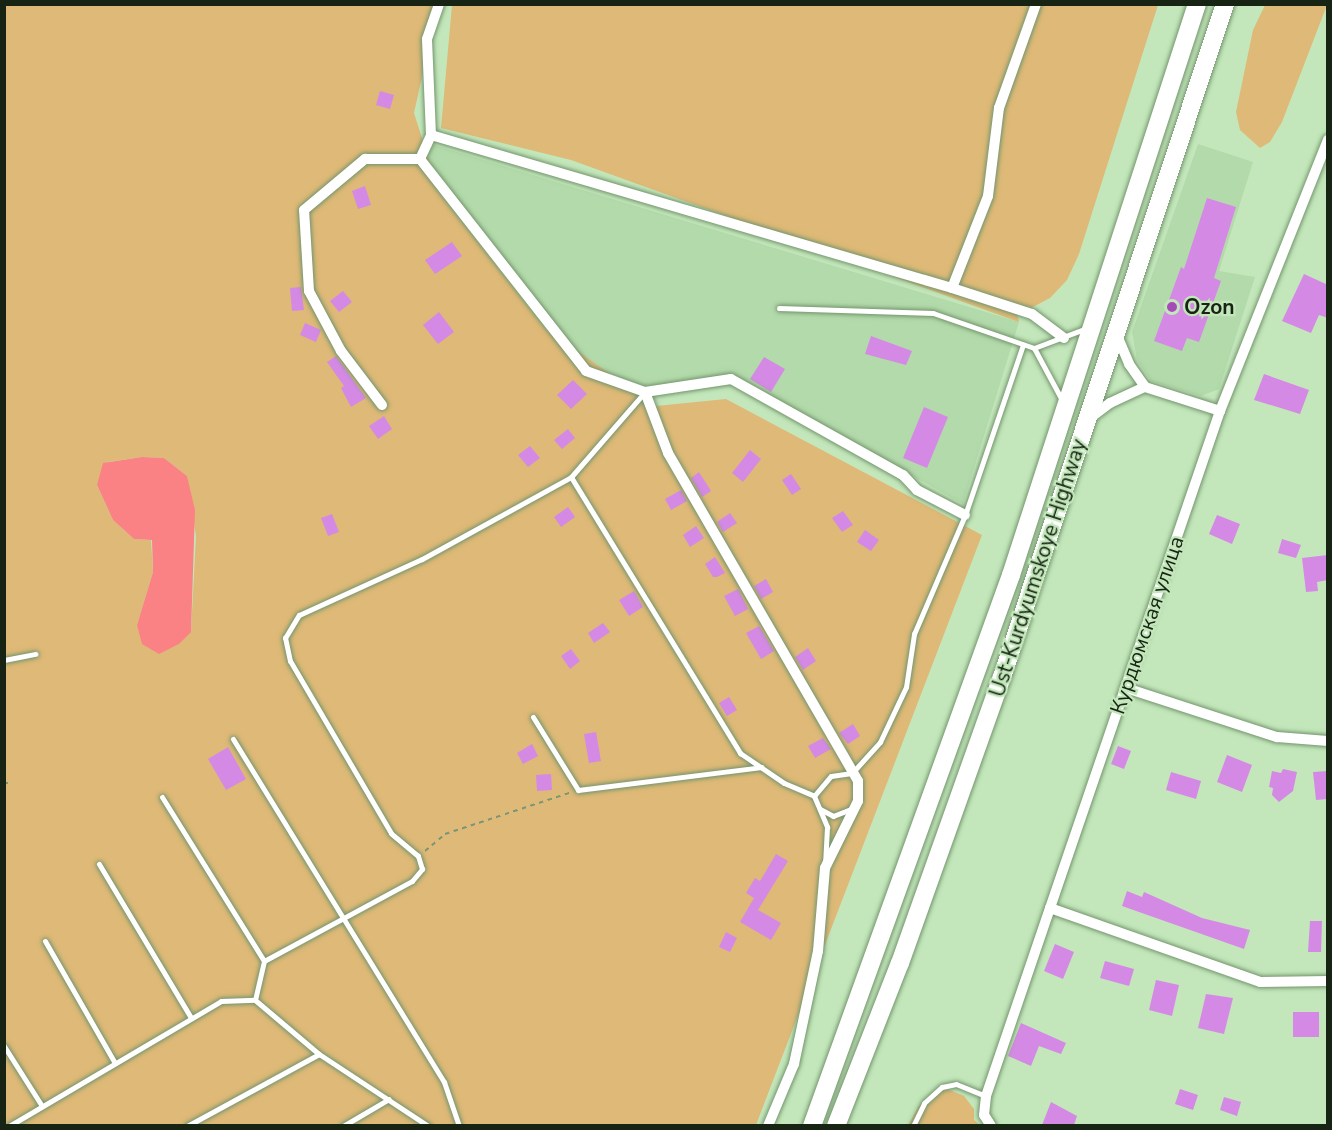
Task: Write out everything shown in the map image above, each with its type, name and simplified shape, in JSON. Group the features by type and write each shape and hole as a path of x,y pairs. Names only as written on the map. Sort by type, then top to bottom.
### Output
{"main road":[{"name":"Ust-Kurdyumskoye Highway","path":"812,1125 975,679 1094,325 1197,4"},
{"name":"Ust-Kurdyumskoye Highway","path":"836,1125 900,963 1002,677 1225,4"}],"street":[{"path":"420,159 431,135 428,39 439,4"},
{"path":"952,288 988,196 999,108 1036,4"},
{"path":"431,135 952,288 1032,314 1064,339"},
{"name":"Курдюмская улица","path":"991,1125 984,1115 986,1096 1050,908 1221,411 1328,140"},
{"path":"382,405 341,351 309,291 304,210 365,159 420,159"},
{"path":"420,159 586,371 645,392 731,379 903,475 917,490 965,515"},
{"path":"1116,332 1129,364 1145,387 1221,411"},
{"path":"1087,420 1110,403 1145,387"},
{"path":"645,392 668,453 858,781 858,801 825,868 818,951 794,1064 768,1125"},
{"path":"1126,688 1277,737 1328,741"},
{"path":"1050,908 1260,982 1328,981"}],"lane":[{"path":"778,308 933,313 1034,348 1064,339 1094,325"},
{"path":"814,796 831,776 852,773 880,742 906,687 914,634 965,515 1023,345"},
{"path":"1034,348 1066,410"},
{"path":"264,961 342,916 412,880 422,868 418,856 392,834 290,661 285,638 299,615 422,560 571,477 645,392"},
{"path":"571,477 740,753 784,783 814,796 827,827 825,868"},
{"path":"4,660 35,654"},
{"path":"533,717 578,790 762,767"},
{"path":"233,739 444,1082 459,1125"},
{"path":"162,797 264,961 255,1000"},
{"path":"820,809 833,816 846,814 858,801"},
{"path":"99,864 191,1018"},
{"path":"45,941 115,1063"},
{"path":"9,1125 221,1001 255,1000 319,1054 428,1125"},
{"path":"4,1046 42,1106"},
{"path":"187,1125 319,1054"},
{"path":"913,1125 924,1103 942,1087 956,1084 986,1096"},
{"path":"343,1125 389,1099"}],"path":[{"path":"418,856 445,834 578,790"}],"shaded area":[{"path":"4,5 438,5 414,113 439,192 546,329 656,406 726,399 982,535 756,1125 5,1125","holes":["142,457 164,458 187,476 196,536 191,632 137,625 153,572 151,540 134,539 113,520 97,485 108,462"]},
{"path":"452,5 1158,5 1079,254 1067,280 1050,298 1031,308 1016,306 1019,322 571,160 441,128"},
{"path":"1265,5 1327,5 1282,122 1270,142 1260,148 1240,130 1236,112 1253,30"},
{"path":"1198,144 1253,162 1219,271 1255,277 1219,389 1201,396 1151,381 1137,360 1132,332"},
{"path":"434,145 1019,322 963,504 729,374 646,388 586,364 425,159"},
{"path":"142,457 164,458 187,476 195,510 191,632 179,644 159,654 142,644 137,625 153,572 152,540 134,539 113,520 97,485 103,463"},
{"path":"940,1086 964,1096 974,1109 974,1120 980,1125 908,1126 918,1107"}],"building":[{"path":"380,91 394,95 390,109 376,105"},
{"path":"365,186 371,205 358,209 352,191"},
{"path":"1207,198 1236,207 1214,278 1221,281 1199,342 1187,338 1182,351 1154,341 1181,267 1184,269"},
{"path":"452,242 462,256 435,274 425,260"},
{"path":"1304,274 1328,285 1328,318 1319,315 1311,333 1282,321"},
{"path":"301,287 304,310 292,311 290,288"},
{"path":"343,291 352,302 339,312 330,301"},
{"path":"439,312 454,332 438,344 423,325"},
{"path":"305,323 321,330 316,342 300,335"},
{"path":"871,336 912,351 906,365 865,354"},
{"path":"336,356 366,398 351,407 341,388 344,386 327,362"},
{"path":"764,357 785,369 771,392 750,379"},
{"path":"1264,374 1309,390 1300,414 1254,400"},
{"path":"573,380 587,394 571,409 557,395"},
{"path":"924,407 948,417 927,468 903,458"},
{"path":"384,416 392,429 378,439 369,426"},
{"path":"568,429 575,438 562,449 554,440"},
{"path":"530,446 540,458 528,467 518,455"},
{"path":"750,450 761,459 743,482 732,473"},
{"path":"699,472 711,491 702,497 691,478"},
{"path":"791,474 801,489 792,495 782,480"},
{"path":"681,490 687,501 671,510 665,499"},
{"path":"568,507 575,517 561,527 554,517"},
{"path":"843,511 853,525 842,532 832,518"},
{"path":"730,513 737,523 723,532 717,522"},
{"path":"332,514 339,532 328,536 321,518"},
{"path":"1217,515 1240,524 1232,544 1209,534"},
{"path":"696,526 704,538 690,547 683,535"},
{"path":"865,530 879,540 871,551 857,542"},
{"path":"1282,539 1301,545 1296,558 1278,553"},
{"path":"1328,555 1328,580 1317,582 1318,591 1306,592 1302,558"},
{"path":"715,557 725,573 713,577 705,564"},
{"path":"766,579 773,592 761,599 754,586"},
{"path":"738,589 748,609 735,616 724,596"},
{"path":"634,591 643,607 629,616 619,600"},
{"path":"603,623 610,632 594,643 588,633"},
{"path":"759,626 774,651 761,659 746,633"},
{"path":"808,648 816,661 803,670 795,657"},
{"path":"571,649 580,661 570,669 561,656"},
{"path":"729,697 737,710 727,716 719,703"},
{"path":"853,724 860,736 848,744 839,733"},
{"path":"596,732 601,761 589,763 584,734"},
{"path":"823,738 831,749 815,758 808,746"},
{"path":"532,744 538,756 523,764 517,753"},
{"path":"1118,746 1131,751 1124,769 1111,764"},
{"path":"228,747 246,779 226,790 208,759"},
{"path":"1227,755 1252,765 1242,792 1217,782"},
{"path":"1283,769 1297,772 1293,791 1279,802 1272,795 1273,788 1269,787 1272,771 1281,773"},
{"path":"1328,771 1328,799 1316,800 1313,772"},
{"path":"1171,772 1201,781 1196,799 1166,790"},
{"path":"551,774 552,790 537,791 536,775"},
{"path":"776,854 788,861 758,910 781,923 771,940 740,922 754,898 746,893 755,878 760,881"},
{"path":"1127,891 1142,897 1144,892 1202,918 1250,930 1244,949 1122,906"},
{"path":"1310,921 1322,921 1321,952 1308,952"},
{"path":"726,932 737,938 730,952 719,947"},
{"path":"1055,944 1074,952 1063,979 1044,971"},
{"path":"1105,961 1134,969 1129,986 1100,978"},
{"path":"1156,980 1179,985 1172,1016 1149,1010"},
{"path":"1206,994 1233,998 1224,1034 1198,1028"},
{"path":"1293,1012 1319,1012 1319,1037 1293,1037"},
{"path":"1021,1023 1066,1043 1061,1054 1039,1046 1031,1066 1008,1056"},
{"path":"1180,1089 1198,1095 1193,1110 1175,1104"},
{"path":"1224,1097 1241,1102 1237,1116 1220,1110"},
{"path":"1051,1102 1077,1116 1074,1125 1042,1125"}],"place":[{"name":"Ozon","path":"1172,307"}]}
